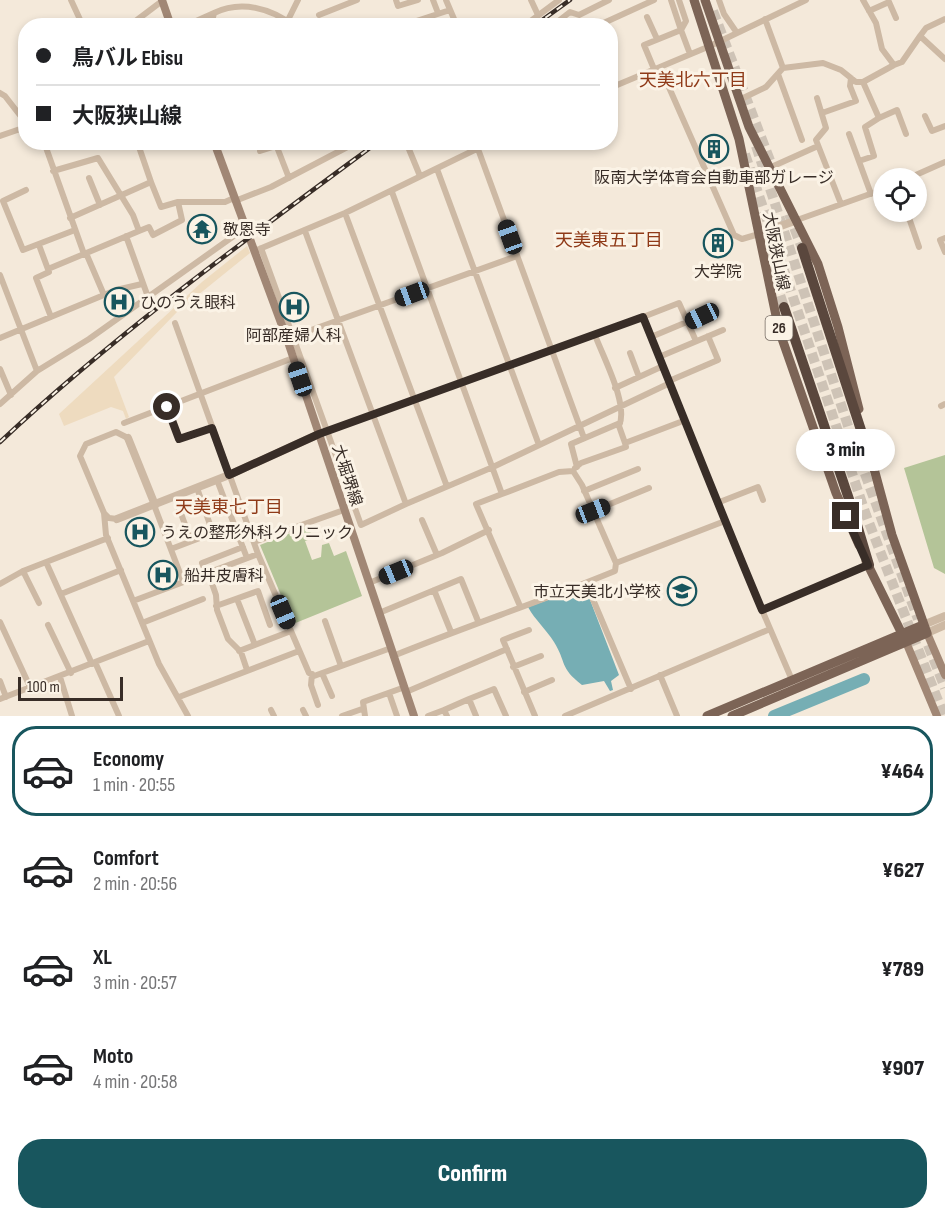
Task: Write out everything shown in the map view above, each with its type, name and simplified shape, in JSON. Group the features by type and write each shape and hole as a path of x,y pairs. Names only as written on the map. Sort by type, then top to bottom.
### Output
{"highway":[{"path":"802,248 871,461"},
{"path":"784,307 852,508 868,565"}],"main road":[{"path":"162,0 168,18"},
{"name":"大阪狭山線","path":"694,0 769,168 818,264 831,304 892,535 925,629"},
{"name":"大阪狭山線","path":"705,0 739,139 779,330 836,493 904,639"},
{"name":"大堀堺線","path":"217,150 245,228 257,250 290,338 293,358 414,716"},
{"path":"732,716 925,629 945,675"},
{"path":"707,716 792,680 904,639"},
{"path":"904,639 937,716"}],"street":[{"path":"71,0 79,18"},
{"path":"139,18 162,0"},
{"path":"293,18 298,0"},
{"path":"319,15 357,0"},
{"path":"396,0 398,6 418,0"},
{"path":"433,0 438,13"},
{"path":"446,0 454,18"},
{"path":"531,0 538,15"},
{"path":"534,18 559,0"},
{"path":"562,18 570,12 579,15 609,0"},
{"path":"615,18 654,0"},
{"path":"670,0 690,54"},
{"path":"679,0 686,21 681,30 644,45 657,68 734,235 742,239 759,234 871,194 849,134"},
{"path":"719,0 724,14 737,33"},
{"path":"618,84 715,43 806,0"},
{"path":"863,0 876,23 882,49 894,65"},
{"path":"868,11 889,2 896,18"},
{"path":"203,18 214,13 224,3 260,6 281,18"},
{"path":"424,18 450,10"},
{"path":"213,18 214,13"},
{"path":"647,16 657,39"},
{"path":"765,19 783,68"},
{"path":"739,100 760,92 783,68 823,63 841,70 850,78 863,82 902,62 926,28 945,19"},
{"path":"920,36 945,59"},
{"path":"778,74 802,140"},
{"path":"822,113 856,101 850,86 850,78"},
{"path":"863,82 879,118"},
{"path":"0,93 5,96 18,114"},
{"path":"817,98 826,128 816,140 841,204"},
{"path":"859,161 874,156 865,127 879,118 897,110 906,134"},
{"path":"925,116 932,131 945,126"},
{"path":"0,136 18,128"},
{"path":"769,168 818,146"},
{"path":"46,150 70,218 104,295"},
{"path":"139,150 158,205 178,202 225,202 289,178 342,150"},
{"path":"277,150 289,178"},
{"path":"409,150 420,176"},
{"path":"257,250 392,192 476,150"},
{"path":"478,150 584,438"},
{"path":"53,171 98,158 122,195 139,231"},
{"path":"927,170 945,162"},
{"path":"437,169 539,445"},
{"path":"89,178 100,205"},
{"path":"70,218 151,182"},
{"path":"26,190 2,202 23,250 75,230"},
{"path":"392,192 502,494"},
{"path":"48,269 149,227 153,235 182,220 178,202"},
{"path":"345,213 446,484"},
{"path":"910,222 919,247"},
{"path":"0,404 37,371 148,297 245,228"},
{"path":"305,231 406,504"},
{"path":"126,236 148,297"},
{"path":"945,238 940,240 945,252"},
{"path":"39,245 49,273 36,278 51,317"},
{"path":"517,256 290,338 328,432 361,525 446,484 493,467 621,408 718,360 708,336"},
{"path":"0,275 37,371"},
{"path":"0,338 104,295 142,284"},
{"path":"106,529 117,519 229,475 319,434 679,303 696,341"},
{"path":"651,337 713,311"},
{"path":"643,317 670,382 683,421 699,454 717,503 792,680"},
{"path":"175,323 258,554 299,651 312,674 311,685 318,705"},
{"path":"659,357 723,330"},
{"path":"520,606 476,504 559,472 575,469 626,447 619,426 621,408 595,334"},
{"path":"630,353 639,377"},
{"path":"124,423 293,358"},
{"path":"615,388 663,366"},
{"path":"0,369 10,395"},
{"path":"167,407 179,439 212,428"},
{"path":"625,443 683,421"},
{"path":"312,674 322,673 451,633 615,571 616,563 575,469 571,444 620,423"},
{"path":"183,581 128,438 116,432 86,444 80,456 104,513 108,538 159,664 180,697 188,716"},
{"path":"584,491 638,469"},
{"path":"217,480 247,558"},
{"path":"717,503 758,487 763,500"},
{"path":"197,488 213,533"},
{"path":"593,511 649,489"},
{"path":"175,497 191,542"},
{"path":"254,542 344,510"},
{"path":"104,513 109,518 117,519"},
{"path":"422,520 437,555"},
{"path":"616,563 725,521"},
{"path":"171,549 234,525"},
{"path":"369,583 437,555 489,530"},
{"path":"0,584 24,571 108,538"},
{"path":"243,547 202,563 216,595 216,606 228,639 239,651 247,669"},
{"path":"133,601 258,554"},
{"path":"46,562 119,716"},
{"path":"762,610 868,565"},
{"path":"61,594 121,570"},
{"path":"24,571 39,603"},
{"path":"379,613 461,579 478,621"},
{"path":"586,583 631,689"},
{"path":"434,590 451,633"},
{"path":"216,606 258,591 270,625"},
{"path":"142,623 203,599"},
{"path":"237,599 255,645"},
{"path":"925,629 945,616"},
{"path":"325,621 341,666"},
{"path":"0,622 31,689"},
{"path":"48,625 71,673"},
{"path":"925,629 945,625"},
{"path":"566,716 770,629"},
{"path":"529,630 503,640 535,716"},
{"path":"239,651 291,631"},
{"path":"0,681 3,698 149,641"},
{"path":"364,716 363,702 405,690 507,650"},
{"path":"180,697 247,669 299,651"},
{"path":"513,667 542,657"},
{"path":"322,673 332,696"},
{"path":"660,675 677,716"},
{"path":"60,677 72,716"},
{"path":"524,692 552,680"},
{"path":"428,716 445,713 469,699 494,689 506,716"},
{"path":"389,693 397,716"},
{"path":"469,699 476,716"},
{"path":"342,716 362,709"}],"green space":[{"path":"945,455 945,574 934,568 904,468"},
{"path":"308,526 313,538 305,541 312,560 321,557 322,545 329,543 334,556 346,551 362,596 293,624 260,545"}],"shaded area":[{"path":"247,246 250,253 177,312 114,377 129,417 126,419 123,411 111,407 64,426 59,414 202,282"}],"water":[{"path":"582,588 587,592 619,675 611,681 613,690 610,691 604,681 582,685 570,674 554,642 528,607"}],"waterway":[{"path":"774,716 864,679"}],"tunnel":[{"path":"713,11 774,171"},
{"path":"756,146 853,441 918,619"},
{"path":"745,154 866,515 944,716"},
{"path":"789,214 802,248"},
{"path":"766,253 784,307"},
{"path":"928,645 945,688"}],"railway":[{"path":"545,18 570,0"},
{"path":"0,442 137,324 367,150"}],"place":[{"name":"阪南大学体育会自動車部ガレージ","path":"714,149"},
{"name":"敬恩寺","path":"202,229"},
{"name":"大学院","path":"718,243"},
{"name":"ひのうえ眼科","path":"119,302"},
{"name":"阿部産婦人科","path":"294,307"},
{"name":"うえの整形外科クリニック","path":"140,532"},
{"name":"船井皮膚科","path":"163,575"},
{"name":"市立天美北小学校","path":"682,591"}],"district":[{"name":"天美北六丁目","path":"693,80"},
{"name":"天美東五丁目","path":"609,240"},
{"name":"天美東七丁目","path":"229,507"}],"route":[{"path":"167,407 179,439 212,428 229,475 319,434 643,317 687,431 699,454 708,482 762,610 868,565 846,516"}]}
